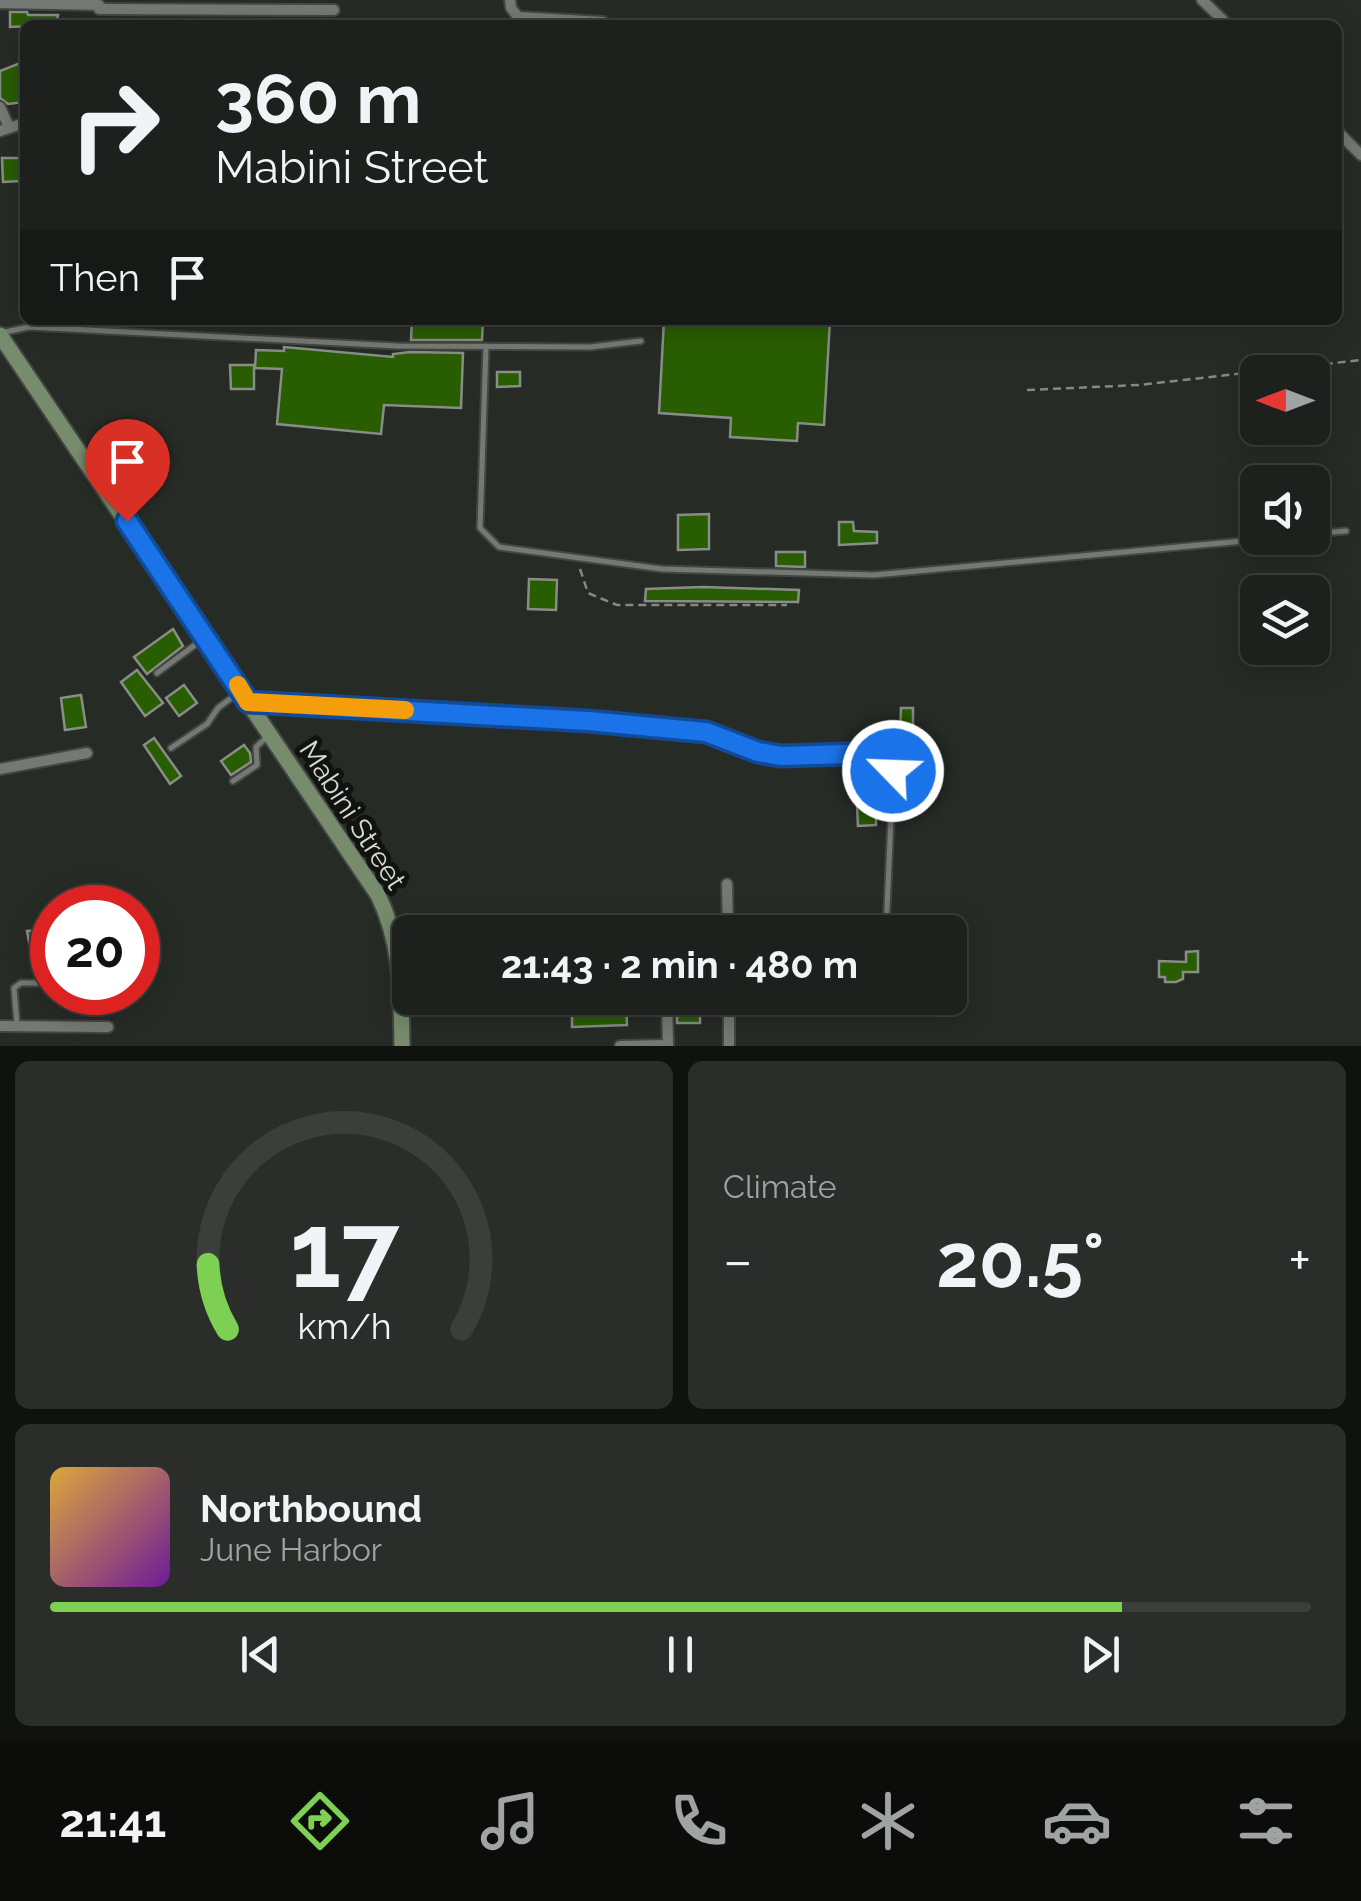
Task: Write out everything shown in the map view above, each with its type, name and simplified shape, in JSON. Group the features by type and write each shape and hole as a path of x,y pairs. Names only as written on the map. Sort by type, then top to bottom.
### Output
{"main road":[{"name":"Mabini Street","path":"0,334 356,860 392,925"},
{"name":"Mabini Street","path":"402,1046 405,1015"}],"street":[{"path":"510,0 518,17 569,20"},
{"path":"1202,0 1223,20"},
{"path":"0,3 334,10"},
{"path":"0,106 4,129"},
{"path":"1342,136 1361,155"},
{"path":"0,769 87,753"},
{"path":"728,884 728,915"},
{"path":"620,1046 668,1045 667,1015"},
{"path":"728,1015 729,1046"},
{"path":"0,1026 108,1027"}],"lane":[{"path":"0,334 29,327 398,346 590,347 641,340"},
{"path":"486,346 480,528 499,547 662,569 874,575 1240,541"},
{"path":"1330,532 1346,531"},
{"path":"157,673 206,637"},
{"path":"171,748 208,724 218,708 245,696 706,732 758,752 781,756 880,753 887,756 893,771 887,915"},
{"path":"233,780 257,765 256,747 270,734"},
{"path":"18,1026 14,988 30,983"}],"path":[{"path":"1026,390 1139,385 1361,360"},
{"path":"576,558 588,593 617,605 787,605"}],"building":[{"path":"10,12 58,15 57,20 20,20 20,27 10,27"},
{"path":"20,63 20,103 8,104 0,98 0,71"},
{"path":"2,158 20,158 20,181 3,182"},
{"path":"412,325 483,325 482,340 411,340"},
{"path":"664,325 830,325 824,425 798,423 797,441 730,437 731,418 659,413"},
{"path":"284,347 393,357 410,352 463,353 461,408 384,405 381,434 277,424 282,369 255,368 256,350 284,351"},
{"path":"230,365 254,365 254,389 231,389"},
{"path":"497,372 520,372 520,386 497,387"},
{"path":"709,514 709,549 678,550 678,515"},
{"path":"839,522 853,522 854,531 877,532 877,543 839,545"},
{"path":"776,552 805,552 805,567 776,566"},
{"path":"529,579 557,580 556,610 528,609"},
{"path":"646,589 799,590 798,602 645,601"},
{"path":"173,629 183,646 147,674 134,657"},
{"path":"137,670 163,703 145,716 121,682"},
{"path":"184,685 197,703 179,716 166,698"},
{"path":"81,695 86,727 65,730 61,698"},
{"path":"901,708 913,708 913,734 900,734"},
{"path":"154,738 181,776 170,784 144,745"},
{"path":"244,745 251,762 231,775 221,761"},
{"path":"876,805 876,825 858,826 857,806"},
{"path":"1198,951 1198,972 1183,972 1183,979 1176,982 1165,982 1165,977 1159,977 1159,961 1186,962 1186,952"},
{"path":"572,1015 627,1015 627,1025 572,1027"},
{"path":"677,1015 700,1015 700,1023 677,1023"}],"slow traffic":[{"path":"238,685 248,702 405,710"}],"route":[{"path":"127,521 248,702 588,721 706,732 758,752 781,756 880,753 887,756 893,771"}]}
